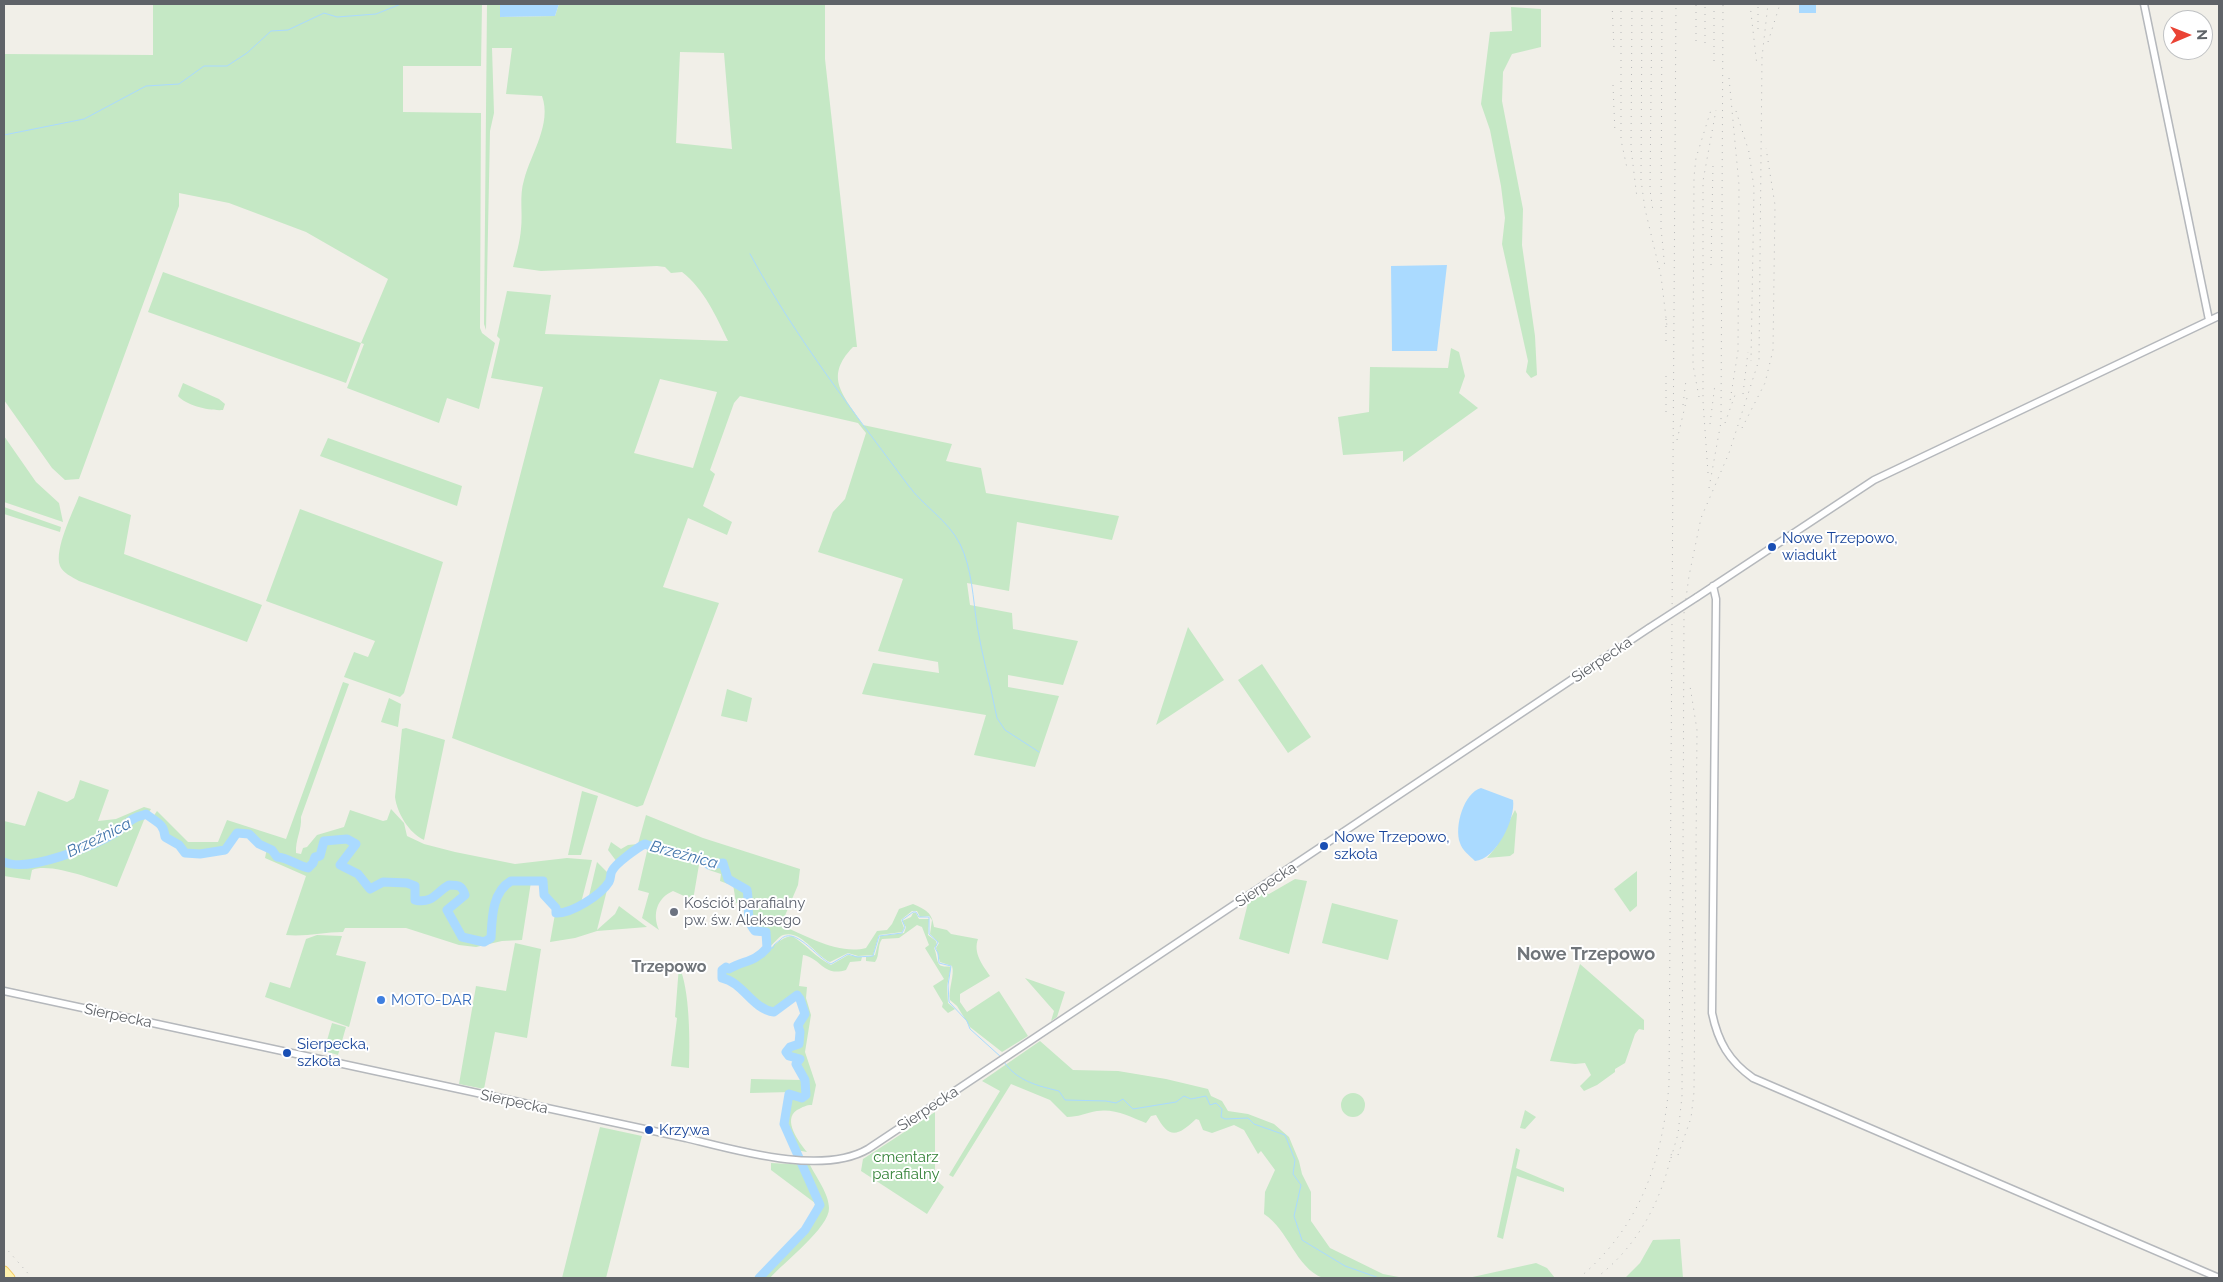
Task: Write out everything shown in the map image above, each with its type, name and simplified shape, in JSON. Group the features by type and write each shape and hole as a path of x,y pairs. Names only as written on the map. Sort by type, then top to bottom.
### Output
{"main road":[{"path":"4,1271 10,1278"}],"street":[{"path":"2144,4 2209,320"},
{"name":"Sierpecka","path":"4,991 686,1138 744,1154 839,1160 860,1153 994,1066 1874,480 2219,316"},
{"path":"1713,586 1716,599 1712,1013 1721,1044 1730,1058 1753,1078 2219,1278"}],"green space":[{"path":"153,4 482,4 481,66 403,66 403,112 481,113 480,328 482,333 495,343 479,409 447,398 439,423 347,388 364,344 361,343 388,279 306,232 229,203 179,193 179,206 79,479 65,480 52,468 4,400 4,54 153,55"},
{"path":"487,4 500,4 500,17 555,16 559,4 825,4 825,59 857,347 853,347 839,368 838,377 844,395 863,425 952,444 946,461 981,468 986,493 1119,516 1112,540 1017,522 1009,591 967,583 970,605 1012,613 1013,629 1078,641 1063,685 1008,675 1008,687 1059,696 1035,767 974,755 986,715 862,694 873,663 939,673 938,662 878,651 903,579 818,552 833,512 845,499 866,433 858,423 740,396 734,403 710,470 715,474 703,506 732,522 727,535 688,518 663,587 719,603 643,805 637,807 452,738 543,387 491,378 500,339 497,336 507,291 551,295 545,334 728,341 714,313 697,286 682,272 671,273 665,267 657,266 541,271 513,267 520,234 523,186 543,128 544,107 542,96 506,94 512,48 492,48 494,113 490,131 486,330 484,324","holes":["680,52 724,53 732,149 676,143","660,379 717,392 693,468 634,453"]},
{"path":"1511,7 1541,9 1541,47 1512,54 1503,72 1502,101 1523,209 1522,245 1535,336 1537,375 1531,378 1526,372 1528,361 1502,244 1505,218 1501,186 1490,130 1481,104 1490,32 1512,31"},
{"path":"163,272 361,343 346,383 148,312"},
{"path":"1451,348 1459,352 1465,376 1459,393 1478,408 1403,462 1403,451 1343,455 1338,417 1369,412 1370,367 1448,368"},
{"path":"183,383 219,399 225,404 223,410 199,407 182,400 178,396"},
{"path":"4,436 36,482 59,503 63,522 4,502"},
{"path":"328,438 462,486 457,506 320,456"},
{"path":"79,496 131,515 124,554 262,605 247,642 79,581 65,573 60,566 60,550 65,531"},
{"path":"4,507 61,527 60,532 4,514"},
{"path":"300,509 443,562 404,693 400,697 344,677 354,652 368,657 375,641 266,601"},
{"path":"1188,627 1224,680 1156,725"},
{"path":"1262,664 1311,737 1288,753 1238,680"},
{"path":"343,682 349,684 301,817 296,853 301,854 303,848 307,847 317,835 344,827 350,810 383,821 387,820 391,809 404,823 407,836 424,844 455,852 515,864 567,858 592,860 581,903 568,912 557,912 556,906 545,895 544,880 510,879 499,890 493,905 490,937 479,941 462,936 448,910 462,902 466,895 464,889 459,884 444,886 435,895 425,900 416,899 416,885 406,882 383,881 370,888 359,873 341,865 357,846 357,843 347,839 323,840 319,855 314,856 307,867 287,857 278,856 266,845 240,831 232,837 226,848 199,853 186,852 177,842 166,836 167,831 162,821 153,817 157,811 188,842 218,842 227,820 286,839"},
{"path":"727,689 752,698 747,722 721,716"},
{"path":"389,698 401,704 398,727 381,722"},
{"path":"406,728 445,740 424,840 409,828 398,809 395,797 402,729"},
{"path":"80,780 109,790 98,821 116,819 144,807 151,809 144,820 117,887 74,873 50,868 32,870 30,880 4,876 4,821 25,826 38,791 67,802 74,798"},
{"path":"582,791 598,796 581,855 568,855"},
{"path":"1515,810 1517,814 1514,853 1510,856 1487,858 1496,847"},
{"path":"646,815 703,838 800,869 798,885 781,925 812,939 845,949 866,948 877,931 887,930 899,909 913,904 928,912 932,918 934,927 947,930 951,934 978,939 977,954 990,976 960,994 960,1002 967,1012 999,991 1028,1036 1002,1052 970,1027 957,1006 950,1000 952,966 940,962 936,948 939,943 930,934 932,920 929,916 920,917 917,911 912,911 901,920 904,928 902,932 879,935 873,955 858,956 848,953 830,962 802,939 790,934 781,936 769,947 766,941 768,932 762,929 755,931 748,912 752,904 748,890 729,879 723,860 709,864 704,859 689,853 662,848 646,842 617,862 608,850 611,842 621,849 628,845 638,844"},
{"path":"348,841 355,845 339,867 358,876 369,889 382,883 407,883 414,887 413,895 416,902 422,903 434,898 448,885 462,889 463,897 446,911 461,938 469,941 481,942 493,938 495,909 503,889 508,883 531,882 522,940 502,941 476,947 459,945 406,928 345,928 343,932 286,935 306,876 265,858 267,848 277,858 308,869 314,864 314,860 321,857 325,842"},
{"path":"648,847 676,857 696,857 700,859 693,900 673,891 663,898 656,912 659,930 642,918 649,893 638,890"},
{"path":"597,862 608,873 607,882 589,896"},
{"path":"721,864 730,882 728,884 720,881 721,874 709,870 709,866"},
{"path":"1637,871 1637,906 1630,912 1614,889"},
{"path":"1295,879 1307,881 1289,954 1239,939 1248,903 1263,893 1269,894"},
{"path":"733,884 746,892 748,902 736,903"},
{"path":"608,886 597,930 615,914 619,906 647,927 597,931 575,938 550,942 555,914 569,914"},
{"path":"1332,903 1398,920 1388,960 1322,943"},
{"path":"913,913 916,913 919,919 929,919 928,935 936,941 937,945 934,948 939,963 942,966 951,967 947,986 948,1003 955,1009 948,1013 942,1007 943,1003 933,986 944,979 925,948 929,945 922,927 917,925 899,938 882,939 875,962 866,961 866,957 875,955 880,936 904,933 906,927 902,921 911,917"},
{"path":"317,935 342,936 336,955 366,962 349,1027 265,997 270,982 290,988 306,939"},
{"path":"792,936 831,965 848,955 862,957 861,961 850,962 846,970 832,971 803,955 799,986 807,987 806,998 811,1015 805,1052 816,1085 812,1105 797,1110 791,1119 791,1125 807,1152 796,1150 785,1124 791,1094 802,1099 807,1096 806,1079 798,1069 797,1063 802,1060 790,1055 788,1051 799,1044 802,1033 799,1024 806,1015 801,998 796,993 781,1003 774,1011 770,1010 750,996 740,985 722,975 726,968 730,969 752,963 773,946"},
{"path":"515,943 541,949 527,1038 495,1032 484,1089 459,1084 476,986 506,991"},
{"path":"1580,964 1644,1020 1644,1030 1639,1029 1635,1034 1625,1063 1597,1085 1584,1091 1580,1086 1591,1075 1585,1063 1575,1064 1550,1061"},
{"path":"679,966 683,976 687,1002 689,1068 671,1066 677,1018 675,1017"},
{"path":"1025,978 1065,992 1057,1017 1051,1021 1054,1011"},
{"path":"332,1023 346,1027 338,1055 324,1051"},
{"path":"1040,1041 1073,1070 1118,1071 1166,1079 1208,1089 1211,1096 1222,1101 1228,1111 1248,1114 1274,1124 1289,1137 1302,1174 1311,1192 1311,1221 1330,1248 1383,1274 1404,1278 1323,1278 1305,1266 1280,1229 1264,1214 1265,1192 1275,1170 1261,1151 1258,1154 1244,1130 1234,1125 1212,1133 1203,1130 1199,1120 1196,1119 1184,1129 1174,1133 1165,1129 1156,1115 1151,1116 1146,1123 1122,1114 1103,1110 1067,1117 1050,1100 1011,1084 953,1177 949,1175 1000,1091 982,1081"},
{"path":"751,1079 803,1080 805,1094 802,1098 791,1092 750,1093"},
{"path":"1353,1093 1358,1094 1364,1100 1364,1110 1358,1116 1353,1117 1348,1116 1342,1110 1341,1105 1342,1100 1348,1094"},
{"path":"1525,1110 1536,1117 1525,1129 1520,1128"},
{"name":"cmentarz parafialny","path":"935,1112 935,1179 944,1187 927,1214 861,1171 863,1159"},
{"path":"600,1127 642,1136 606,1278 562,1278"},
{"path":"1516,1148 1520,1150 1516,1168 1564,1188 1564,1192 1517,1176 1503,1239 1497,1237"},
{"path":"771,1163 810,1165 825,1191 829,1208 822,1225 814,1235 770,1278 756,1278 808,1222 815,1203 771,1170"},
{"path":"1680,1239 1683,1278 1625,1278 1640,1263 1653,1240"},
{"path":"1536,1263 1547,1268 1555,1278 1468,1278"}],"water":[{"path":"500,4 559,4 555,16 500,17"},
{"path":"1799,4 1816,4 1816,13 1799,13"},
{"path":"1447,265 1437,351 1392,351 1391,266"},
{"path":"1481,788 1513,800 1513,808 1508,827 1497,846 1483,859 1475,861 1461,846 1458,828 1465,803 1475,791"}],"waterway":[{"path":"4,135 84,119 146,86 179,84 204,66 227,66 247,53 271,31 288,30 324,13 337,17 376,14 401,4"},
{"path":"750,254 785,314 845,400 914,493 955,535 964,553 970,573 979,637 997,718 1005,730 1039,752"},
{"name":"Brzeźnica","path":"4,862 29,864 77,851 107,838 132,819 146,814 161,826 165,837 179,845 185,853 200,854 225,850 237,833 249,834 259,844 272,850 277,857 308,868 313,863 315,857 320,856 324,841 347,839 356,844 340,865 358,874 370,889 383,882 407,883 415,886 415,900 421,901 434,897 449,885 461,887 465,895 447,910 462,937 484,942 491,938 494,906 500,892 511,881 543,881 544,895 556,908 556,913 585,903 605,887 609,882 611,872 617,864 645,844 697,858 709,865 723,863 728,879 747,890 750,922 755,931 766,932 767,948 753,959 729,969 726,967 722,970 722,978 736,985 766,1010 774,1012 797,995 805,1014 798,1025 800,1032 799,1044 790,1047 786,1052 789,1056 800,1059 796,1064 805,1080 806,1095 802,1098 789,1094 784,1124 820,1205 805,1230 759,1278"},
{"path":"767,948 773,948 775,944 786,936 792,936 806,944 831,964 848,954 857,957 873,956 879,936 902,933 905,927 902,920 913,912 916,912 919,917 929,917 929,934 938,942 935,948 938,953 939,963 951,966 948,985 949,1002 967,1021 970,1029 1001,1057"},
{"path":"1004,1062 1015,1074 1028,1082 1059,1091 1065,1100 1116,1103 1123,1099 1133,1109 1176,1102 1184,1096 1191,1099 1206,1096 1210,1105 1216,1103 1222,1109 1221,1117 1225,1119 1248,1118 1254,1124 1285,1135 1295,1160 1293,1174 1301,1185 1294,1216 1302,1240 1345,1266 1379,1278"}],"railway":[{"path":"1612,4 1614,48"},
{"path":"1621,4 1621,140 1627,168"},
{"path":"1632,4 1631,148 1637,198"},
{"path":"1642,4 1641,180 1645,209 1661,276 1667,326"},
{"path":"1652,4 1650,190 1653,211"},
{"path":"1662,4 1661,228 1665,269"},
{"path":"1579,1278 1618,1237 1644,1191 1654,1166 1661,1140 1669,1085 1676,4"},
{"path":"1696,4 1696,41"},
{"path":"1705,4 1705,43"},
{"path":"1714,4 1714,63"},
{"path":"1709,488 1721,422 1723,4"},
{"path":"1750,4 1757,66"},
{"path":"1758,4 1758,29"},
{"path":"1671,1158 1678,1134 1682,1096 1684,613 1689,576 1701,518 1729,453 1759,360 1762,57 1768,4"},
{"path":"1768,42 1780,4"},
{"path":"1729,78 1739,185 1738,351 1730,401"},
{"path":"1613,85 1615,133"},
{"path":"1699,397 1693,365 1694,177 1696,158 1711,110"},
{"path":"1708,473 1703,401 1703,181 1716,110"},
{"path":"1736,111 1749,152 1754,188 1751,361"},
{"path":"1742,428 1765,383 1773,350 1775,205 1766,148"},
{"path":"1711,265 1713,165"},
{"path":"1666,319 1666,341"},
{"path":"1743,394 1748,352"},
{"path":"1666,376 1666,416"},
{"path":"1683,405 1686,380"},
{"path":"1710,424 1715,384"},
{"path":"1725,423 1735,395"},
{"path":"1677,440 1687,398"},
{"path":"1678,1155 1691,1118 1694,1092 1697,730 1690,686"},
{"path":"1596,1278 1624,1252 1646,1222 1662,1188 1672,1151"},
{"path":"4,1246 32,1278"}],"place":[{"name":"Nowe Trzepowo, wiadukt","path":"1772,547"},
{"name":"Nowe Trzepowo, szkoła","path":"1324,846"},
{"name":"Kościół parafialny pw. św. Aleksego","path":"674,912"},
{"name":"MOTO-DAR","path":"381,1000"},
{"name":"Sierpecka, szkoła","path":"287,1053"},
{"name":"Krzywa","path":"649,1130"}],"district":[{"name":"Nowe Trzepowo","path":"1586,955"},
{"name":"Trzepowo","path":"669,967"}]}
